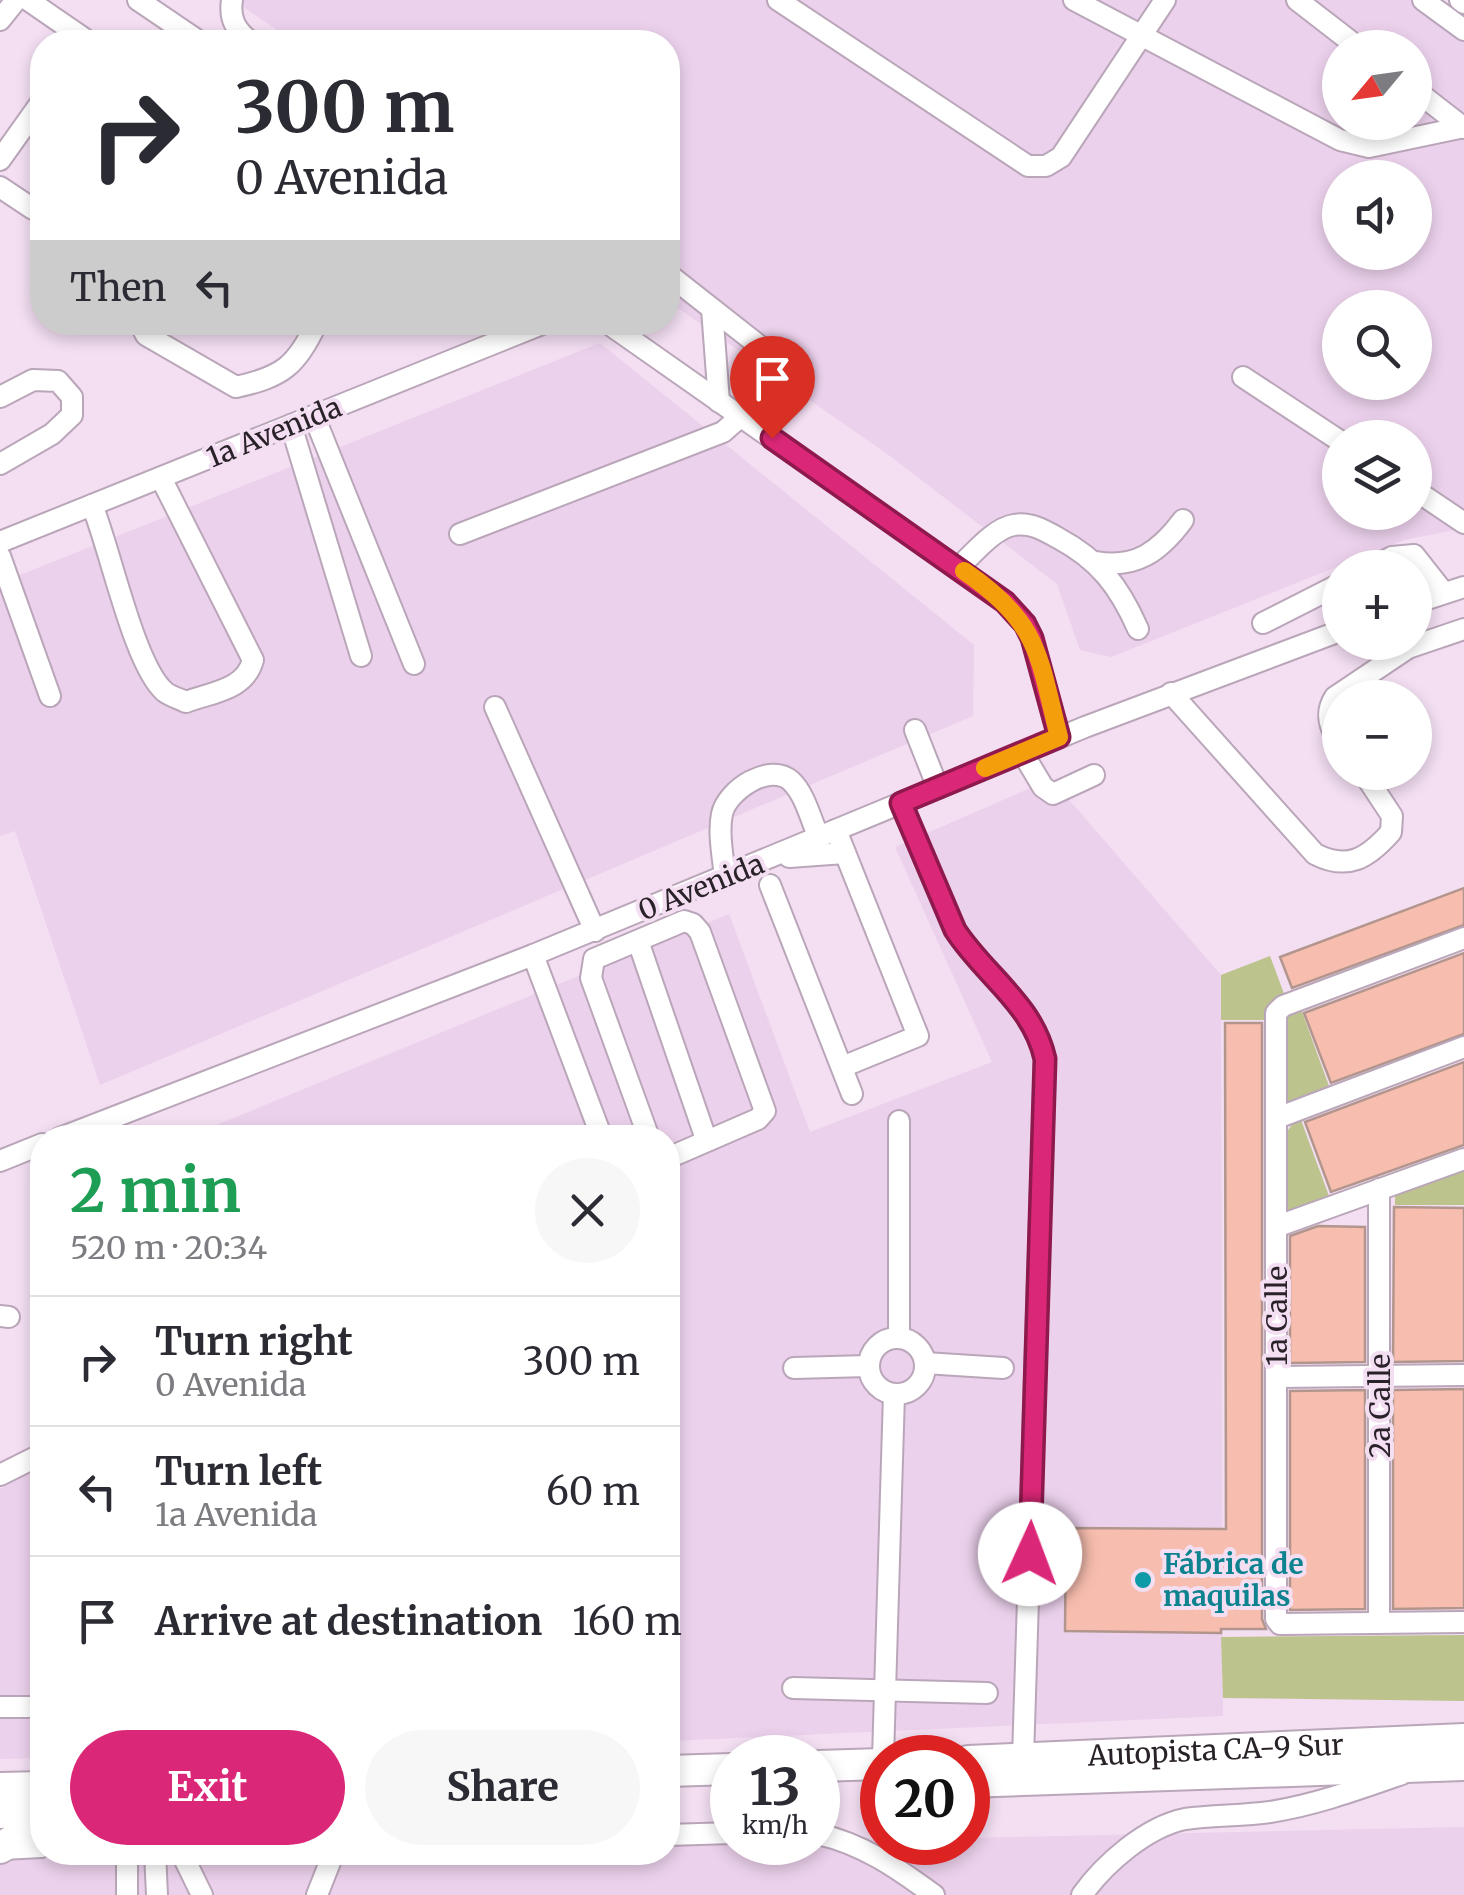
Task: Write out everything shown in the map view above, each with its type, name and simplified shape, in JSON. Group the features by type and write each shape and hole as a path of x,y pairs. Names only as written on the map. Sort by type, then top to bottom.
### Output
{"highway":[{"name":"Autopista CA-9 Sur","path":"990,1760 1464,1739"},
{"name":"Autopista CA-9 Sur","path":"990,1781 1464,1765"},
{"path":"680,1770 710,1769"},
{"path":"0,1788 30,1787"},
{"path":"680,1791 710,1790"},
{"path":"0,1812 30,1811"},
{"path":"0,1848 30,1830"}],"street":[{"path":"0,20 16,0"},
{"path":"28,0 69,30"},
{"path":"138,0 182,30"},
{"path":"232,0 230,16 237,30"},
{"path":"778,0 1028,166 1046,166 1061,157 1165,0"},
{"path":"1074,0 1340,140 1369,147 1464,128"},
{"path":"1297,0 1336,30"},
{"path":"1423,0 1464,30"},
{"path":"1432,103 1464,128"},
{"path":"0,160 30,118"},
{"path":"0,186 30,207"},
{"path":"680,284 790,370"},
{"path":"712,309 719,402"},
{"path":"146,335 236,387 264,381 294,364 312,335"},
{"name":"1a Avenida","path":"0,542 515,335"},
{"path":"624,335 1005,602 1025,624 1038,656 1059,737"},
{"path":"1243,377 1322,429"},
{"path":"0,397 34,380 58,381 72,397 72,415 52,434 0,464"},
{"path":"314,416 414,664"},
{"path":"460,534 723,432 740,417"},
{"path":"292,425 361,656"},
{"path":"92,505 134,633 165,692 186,702 241,683 249,674 252,660 160,478"},
{"path":"1432,501 1464,523"},
{"path":"959,567 1012,524 1036,526 1096,562 1116,566 1156,552 1183,520"},
{"path":"0,556 50,696"},
{"path":"1096,562 1126,603 1138,628"},
{"path":"1432,570 1454,590"},
{"path":"1263,623 1322,593"},
{"path":"1360,680 1408,648 1464,629"},
{"name":"0 Avenida","path":"94,1125 533,956 1059,737 1322,638"},
{"path":"1170,693 1315,854 1334,864 1355,860 1378,847 1391,832 1392,816 1375,790"},
{"path":"495,707 595,930"},
{"path":"915,730 938,788"},
{"path":"1022,752 1043,787 1053,794 1094,775"},
{"path":"725,877 722,814 727,800 744,785 784,775 794,782 845,854 918,1036 842,1067"},
{"path":"901,803 955,930 1026,1013 1040,1035 1045,1059 1023,1758"},
{"path":"772,858 845,854"},
{"path":"770,884 852,1094"},
{"path":"644,1125 590,968 594,959 684,921 700,932 766,1111 758,1119 680,1152"},
{"name":"1a Calle","path":"1378,1624 1280,1624 1276,1619 1276,1013 1283,1006 1464,938"},
{"path":"638,941 706,1140"},
{"path":"533,956 597,1125"},
{"path":"1277,1118 1464,1047"},
{"path":"899,1121 899,1338"},
{"path":"0,1161 30,1149"},
{"path":"1278,1226 1464,1159"},
{"name":"2a Calle","path":"1378,1624 1379,1189"},
{"path":"899,1338 911,1342 924,1362 917,1386 894,1394 880,1389 868,1366 874,1350 885,1340 899,1338"},
{"path":"924,1362 1003,1368"},
{"path":"794,1368 868,1366"},
{"path":"1277,1377 1464,1375"},
{"path":"884,1735 894,1394"},
{"path":"0,1475 30,1460"},
{"path":"1378,1624 1464,1622"},
{"path":"793,1688 986,1693"},
{"path":"0,1707 30,1707"},
{"path":"1082,1895 1108,1865 1168,1825 1182,1820 1269,1812 1330,1799 1430,1765"},
{"path":"680,1835 710,1834"},
{"path":"840,1839 871,1852 934,1895"},
{"path":"0,1848 30,1847"},
{"path":"127,1865 127,1895"},
{"path":"156,1865 157,1895"},
{"path":"187,1865 202,1895"},
{"path":"317,1895 329,1865"}],"shaded area":[{"path":"233,0 1443,0 1464,15 1464,528 1404,540 1379,550 1322,550 1322,573 1111,657 1080,650 1057,584 890,456 680,309 680,30 277,30"},
{"path":"600,343 974,645 973,716 100,1085 15,831 0,836 0,583"},
{"path":"1051,779 1221,975 1223,1716 801,1735 710,1735 710,1739 680,1740 680,1125 217,1125 729,914 810,1132 992,1062 895,847"},
{"path":"30,1472 30,1758 0,1759 0,1489"},
{"path":"1464,1827 1464,1895 0,1895 0,1860 30,1859 30,1865 680,1865 680,1845 710,1844 710,1865 840,1865 840,1841 860,1841 860,1865 990,1865 990,1838"}],"green space":[{"path":"1270,956 1286,999 1266,1020 1221,1020 1221,975"},
{"path":"1301,1009 1329,1086 1285,1104 1284,1018"},
{"path":"1301,1120 1329,1196 1288,1213 1286,1133"},
{"path":"1464,1170 1464,1205 1395,1205 1395,1193"},
{"path":"1464,1635 1464,1701 1223,1698 1221,1637"}],"building":[{"path":"1464,888 1464,925 1292,988 1280,957"},
{"path":"1464,953 1464,1034 1331,1083 1304,1013"},
{"path":"1225,1023 1262,1023 1262,1619 1266,1629 1221,1629 1221,1633 1065,1631 1066,1528 1226,1529"},
{"path":"1464,1062 1464,1145 1331,1192 1305,1122"},
{"path":"1394,1207 1464,1208 1464,1361 1393,1362"},
{"path":"1318,1226 1365,1227 1365,1362 1290,1363 1290,1236"},
{"path":"1464,1389 1464,1608 1393,1609 1393,1390"},
{"path":"1365,1390 1365,1609 1290,1610 1290,1391"}],"slow traffic":[{"path":"964,571 1005,602 1025,624 1038,656 1059,737 985,768"}],"place":[{"name":"Fábrica de maquilas","path":"1143,1580"}],"route":[{"path":"772,438 1005,602 1032,638 1059,737 901,803 955,930 1026,1013 1040,1035 1045,1059 1030,1554"}]}
